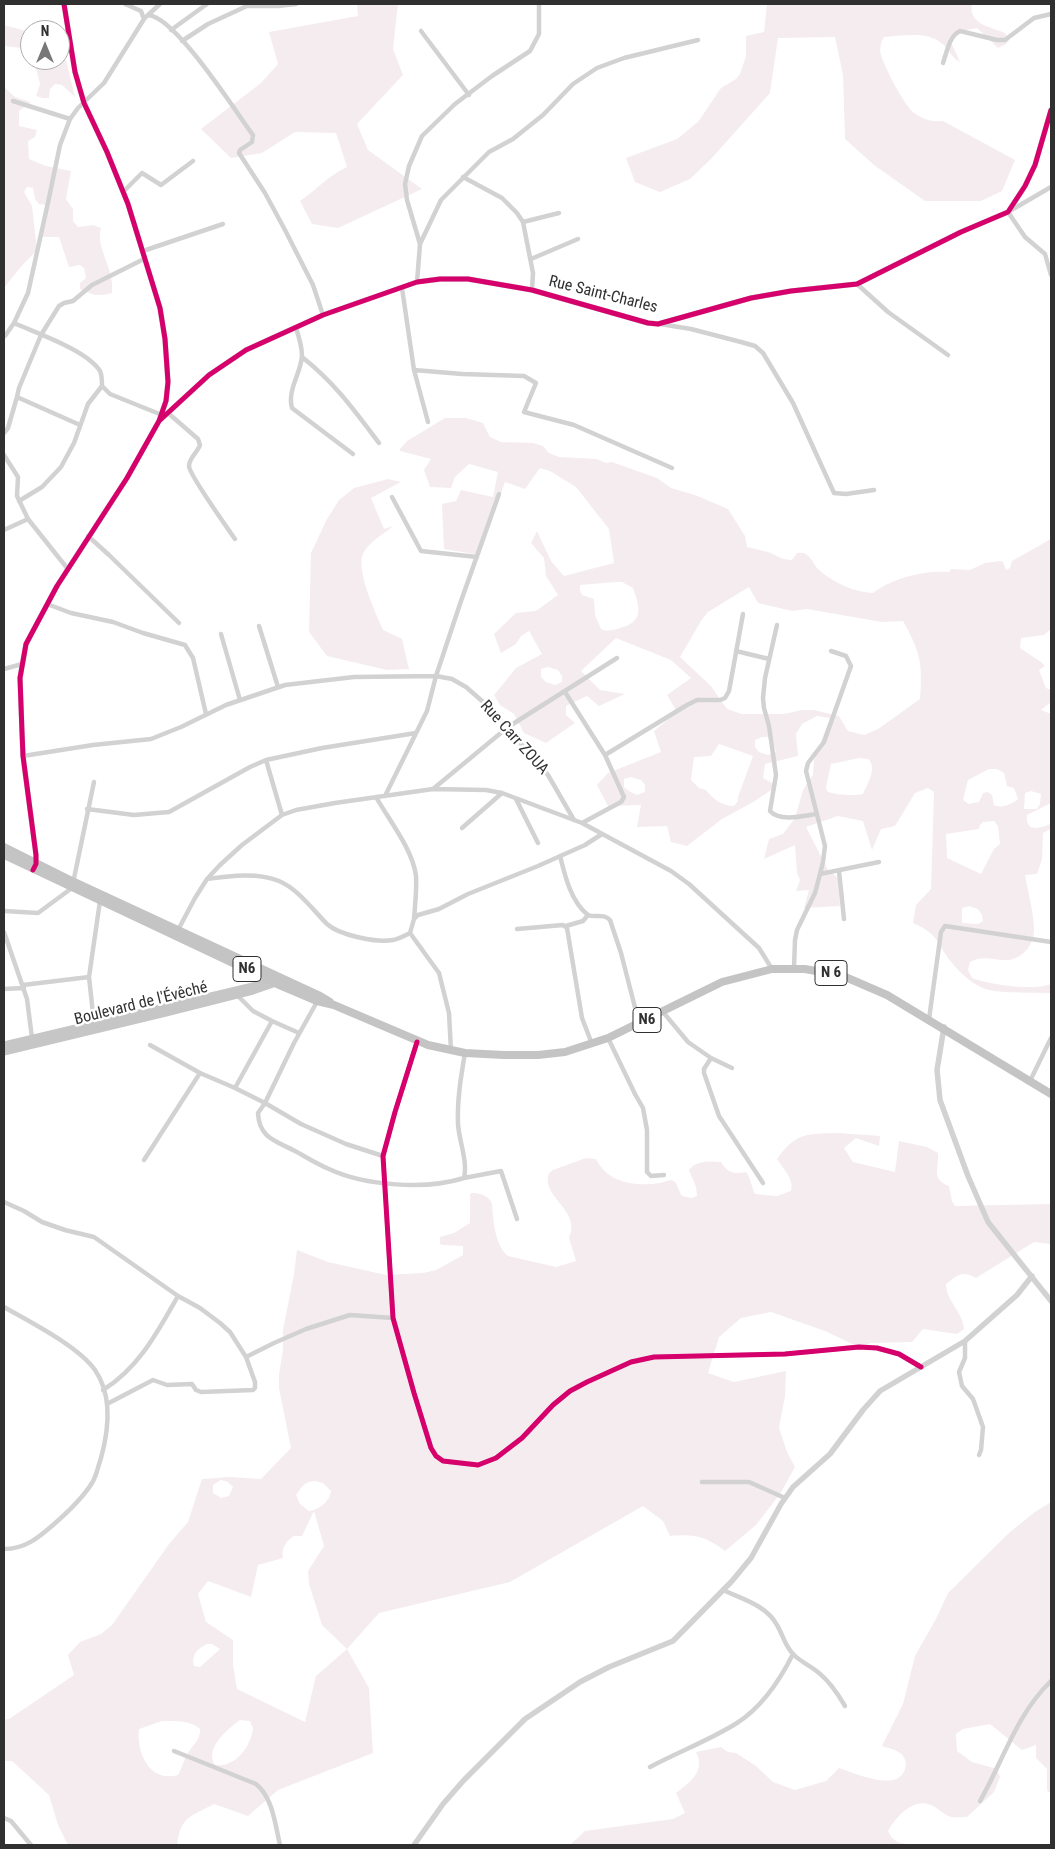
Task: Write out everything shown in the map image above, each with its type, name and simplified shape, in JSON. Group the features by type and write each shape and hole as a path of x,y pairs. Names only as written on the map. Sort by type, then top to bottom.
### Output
{"highway":[{"name":"N6","path":"4,847 34,867"},
{"name":"N6","path":"4,855 417,1042 465,1053 538,1055 565,1052 608,1038 722,982 772,969"},
{"name":"N6","path":"73,885 100,901 177,933"},
{"name":"N 6","path":"772,969 816,970 843,976 887,995 929,1019"},
{"path":"929,1019 1051,1094"}],"main road":[{"name":"Boulevard de l'Évêché","path":"4,1045 237,995 277,980"},
{"name":"Boulevard de l'Évêché","path":"4,1052 94,1023 166,1010 277,980"}],"street":[{"path":"34,867 23,756 20,678 26,644 67,568 127,478 163,416 168,382 165,339 160,308 123,192 84,103 75,72 64,4"},
{"path":"125,4 141,11 146,17"},
{"path":"5,336 14,323 28,293 60,146 70,119 78,108 104,83 146,17 160,4"},
{"path":"170,30 207,4"},
{"path":"182,41 208,24 246,6 296,4"},
{"path":"417,282 420,244 407,200 405,184 408,166 422,136 455,104 492,76 530,51 539,34 539,4"},
{"path":"943,63 952,37 960,31 997,40 1005,40 1034,18 1051,14"},
{"path":"146,17 154,16 182,41 208,71 253,135 252,142 240,150 239,153 286,230 313,285 324,315"},
{"path":"421,31 469,95"},
{"path":"420,244 441,200 489,152 514,139 543,115 572,84 598,68 624,58 698,40"},
{"path":"13,101 70,119"},
{"path":"1008,212 1025,186 1035,165 1051,110"},
{"path":"123,192 142,173 161,185 193,161"},
{"path":"463,177 502,198 523,222 534,281 532,290"},
{"path":"1008,212 1051,187"},
{"path":"1008,212 1025,237 1045,254 1051,255"},
{"name":"Rue Saint-Charles","path":"163,416 209,375 246,350 324,315 417,282 440,279 468,279 532,290 648,323 658,324 751,298 857,284 961,232 1008,212"},
{"path":"523,222 559,213"},
{"path":"143,251 223,224"},
{"path":"531,259 578,239"},
{"path":"1045,254 1051,275"},
{"path":"4,432 8,428 22,380 41,335 59,306 73,301 92,285 144,259"},
{"path":"857,284 888,312 948,355"},
{"path":"402,288 414,370 428,422"},
{"path":"14,323 80,354 99,369 102,375 102,386 88,404 74,444 61,467 42,487 19,501"},
{"path":"658,324 755,346 763,353 793,402 834,492 846,494 874,490"},
{"path":"296,328 301,341 302,357 291,396 292,408 353,454"},
{"path":"302,357 340,392 379,443"},
{"path":"414,370 524,376 536,383 524,412 574,425 672,468"},
{"path":"102,386 110,394 163,416 198,439 200,446 191,459 190,470 216,513 235,539"},
{"path":"17,397 80,425"},
{"path":"4,456 18,477 17,496 28,519 67,568"},
{"path":"385,796 427,711 436,676 499,494"},
{"path":"392,497 421,551 477,557"},
{"path":"4,530 28,519"},
{"path":"88,536 179,623"},
{"path":"46,604 71,613 113,622 185,645 193,658 206,714"},
{"path":"605,755 692,702 725,698 729,691 743,614"},
{"path":"777,625 763,698 776,775 770,811 775,816 783,817 816,814"},
{"path":"259,626 278,687"},
{"path":"222,634 240,700"},
{"path":"736,651 769,659"},
{"path":"794,968 797,930 815,893 824,862 824,846 806,771 808,763 824,742 852,666 846,656 831,651"},
{"path":"433,789 508,727 617,658"},
{"path":"4,669 22,664"},
{"name":"Rue Carr ZOUA","path":"23,756 151,739 240,700 278,687 312,681 362,677 436,676 452,679 466,687 489,707 548,775 574,820"},
{"path":"565,692 605,755 624,798 621,802 582,823"},
{"path":"87,809 134,815 169,812 266,760 322,748 416,733"},
{"path":"266,760 282,815"},
{"path":"4,911 38,913 73,885 94,782"},
{"path":"177,933 195,898 207,879 220,864 282,815 305,809 433,789 486,790 582,823 671,871 759,948 772,969"},
{"path":"462,828 502,794"},
{"path":"376,797 406,846 416,875 414,919 410,933"},
{"path":"516,799 538,843"},
{"path":"414,919 418,915 440,909 468,894 585,845 602,834"},
{"path":"560,856 571,892 588,916"},
{"path":"820,874 879,862"},
{"path":"839,871 844,919"},
{"path":"207,879 236,876 265,877 280,881 291,889 327,924 340,931 378,941 393,940 410,933"},
{"path":"94,1023 90,977 100,901"},
{"path":"517,929 566,926 583,921 588,916 606,916 610,920 622,953 639,1024"},
{"path":"566,926 582,1018 592,1044"},
{"path":"929,1019 941,932 945,926 1051,942"},
{"path":"4,932 27,999 32,1038"},
{"path":"410,933 439,973 449,1013 451,1050"},
{"path":"4,950 10,949"},
{"path":"4,989 90,977"},
{"path":"237,995 253,1011 299,1034"},
{"path":"319,998 258,1114 258,1124 262,1132 329,1170 369,1181 429,1184 452,1182 500,1171 517,1219"},
{"path":"663,1012 688,1042 711,1058 732,1068"},
{"path":"236,1088 272,1021"},
{"path":"944,1027 937,1081 940,1100 950,1130 988,1222 1051,1301"},
{"path":"608,1038 635,1094 644,1108 647,1130 646,1172 651,1176 664,1175"},
{"path":"1030,1081 1051,1038"},
{"path":"417,1042 394,1112 383,1156 393,1318 431,1448 436,1456 444,1461 478,1465 496,1458 522,1438 553,1405 570,1391 631,1362 654,1357 785,1354 859,1347 877,1348 899,1354 920,1367"},
{"path":"150,1045 200,1072 265,1103 300,1124 337,1140 383,1156"},
{"path":"464,1178 464,1164 458,1124 460,1082 465,1053"},
{"path":"711,1058 704,1069 704,1073 719,1116 763,1183"},
{"path":"144,1160 200,1072"},
{"path":"4,1202 42,1222 65,1230 94,1236 178,1296 200,1308 226,1327 246,1357 256,1388 253,1390 201,1392 196,1390 192,1384 167,1385 153,1380 107,1404"},
{"path":"414,1845 443,1804 464,1780 525,1719 580,1682 609,1666 673,1641 723,1590 751,1558 793,1487 830,1454 863,1410 880,1391 965,1341 1018,1295 1032,1276"},
{"path":"103,1390 121,1378 146,1349 178,1296"},
{"path":"4,1308 51,1335 86,1359 96,1371 103,1390 107,1404 108,1425 94,1479 82,1497 34,1540 20,1548 4,1549"},
{"path":"246,1357 274,1342 306,1329 350,1315 393,1318"},
{"path":"965,1341 965,1358 959,1372 962,1386 973,1399 983,1427 979,1455"},
{"path":"702,1482 749,1482 785,1498"},
{"path":"723,1590 760,1607 770,1614 778,1625 786,1645 793,1654 819,1672 845,1706"},
{"path":"650,1767 739,1722 768,1694 793,1654"},
{"path":"980,1801 1016,1726 1027,1708 1051,1680"},
{"path":"174,1751 256,1784 262,1790 272,1812 280,1845"},
{"path":"4,1818 11,1821 31,1845"}],"shaded area":[{"path":"357,4 398,4 393,49 403,75 357,124 368,150 422,189 338,228 312,224 300,201 328,178 347,167 336,133 295,132 262,153 231,158 201,129 261,83 278,64 269,32 358,16"},
{"path":"767,4 972,4 972,11 977,21 1005,33 1009,40 1006,44 998,48 977,28 957,32 951,42 960,62 941,43 935,39 922,36 884,37 880,53 895,86 914,113 928,120 943,121 1015,160 1002,191 981,201 925,201 874,165 845,139 843,75 835,37 778,38 770,93 711,159 690,179 660,192 635,182 626,158 677,139 698,122 721,88 736,79 740,74 746,56 746,36 764,32"},
{"path":"4,25 20,29 20,48 4,46"},
{"path":"36,70 68,70 75,97 62,85 55,84 50,89 49,98 36,96 40,84"},
{"path":"4,87 15,97 31,102 19,111 19,126 37,130 35,137 28,141 29,159 46,166 71,171 66,199 73,209 73,221 78,227 93,225 101,228 101,243 111,275 112,293 96,295 80,289 80,283 86,278 84,268 80,265 69,267 59,237 42,237 47,205 39,204 35,199 33,188 27,187 24,192 32,206 37,250 4,288"},
{"path":"445,418 466,418 483,423 490,437 501,442 533,443 543,446 549,453 559,457 597,459 606,463 612,462 657,478 671,488 695,495 728,509 745,536 747,547 768,552 788,560 792,560 797,553 804,553 819,570 833,580 858,591 873,593 890,583 909,576 930,572 949,572 951,569 970,570 985,563 1001,561 1006,570 1010,568 1012,561 1051,539 1051,629 1044,635 1021,638 1020,648 1045,666 1039,670 1046,688 1051,690 1051,702 1041,710 1051,714 1051,803 1027,815 1030,827 1046,826 1051,822 1051,829 1043,833 1042,859 1037,874 1025,875 1033,917 1034,930 1032,942 1016,958 1010,960 979,959 970,962 968,970 972,978 1000,985 1033,987 1051,984 1051,993 1004,992 989,990 979,986 969,980 956,967 933,936 922,927 913,923 916,905 931,889 934,792 928,788 915,793 895,826 881,829 872,850 863,821 838,816 806,827 828,870 838,878 840,906 804,908 809,890 796,891 800,880 797,873 795,845 764,859 769,839 783,834 795,818 803,790 813,775 814,760 830,718 817,716 802,724 796,734 798,756 765,764 763,778 777,786 755,801 722,819 687,846 671,842 667,826 637,827 641,805 608,806 597,785 608,773 661,752 654,731 677,712 667,695 691,678 671,660 616,638 581,671 600,690 625,694 599,706 587,696 566,706 566,715 575,723 546,743 524,733 514,714 500,705 494,695 516,668 542,654 529,631 521,636 516,644 501,653 494,634 516,613 536,611 558,595 546,576 544,558 531,543 537,531 551,561 564,576 614,563 609,529 576,487 550,471 540,468 525,489 505,482 480,555 444,549 442,504 456,501 461,490 493,497 498,472 469,464 455,477 451,488 430,487 424,470 431,459 400,451 407,441","holes":["622,582 633,588 638,608 637,618 620,628 608,631 603,630 595,615 594,599 582,595 580,585","749,587 758,603 792,611 807,609 882,622 903,621 919,658 921,676 920,699 878,729 864,735 848,731 839,716 814,710 802,710 784,714 742,714 727,709 711,686 680,657 708,612","548,667 558,670 562,676 562,682 555,685 546,682 541,677 541,669","762,737 772,737 776,752 768,755 759,752 755,747 755,740","719,744 753,756 738,801 734,806 718,801 691,780 694,757 711,756","859,758 868,759 871,762 871,776 863,794 844,795 827,791 826,787 831,764","989,769 997,769 1004,773 1007,786 1014,788 1018,799 1013,803 997,806 994,805 992,795 988,792 983,793 979,802 969,804 963,800 968,780","631,777 641,780 645,785 645,792 637,795 624,787 624,779","1031,791 1041,794 1040,804 1037,809 1024,809 1025,793","994,821 998,826 1000,844 994,849 981,874 947,858 946,834 979,829 983,822","969,906 978,909 983,921 978,924 962,923 962,908"]},
{"path":"388,479 401,482 371,498 384,529 393,526 373,541 364,552 362,569 367,591 383,630 402,639 409,669 387,670 327,656 309,632 311,553 327,519 339,500 354,488"},
{"path":"838,1133 880,1136 879,1146 856,1138 844,1148 853,1162 895,1172 899,1141 927,1147 938,1153 938,1177 949,1186 955,1206 1051,1204 1051,1244 1034,1242 976,1278 964,1274 946,1284 949,1296 963,1323 964,1329 957,1334 923,1329 912,1342 870,1343 863,1349 825,1331 771,1312 741,1318 719,1337 708,1373 734,1382 786,1371 785,1396 779,1428 787,1452 795,1467 780,1494 756,1525 725,1551 699,1537 686,1535 670,1536 663,1521 643,1506 510,1582 379,1613 347,1649 369,1688 373,1753 278,1790 248,1816 214,1804 188,1818 181,1828 177,1845 68,1845 58,1825 49,1795 12,1761 4,1761 4,1720 9,1719 74,1675 68,1655 80,1642 101,1634 112,1625 169,1544 188,1522 202,1479 230,1477 261,1479 291,1448 279,1388 279,1374 283,1350 283,1330 297,1250 328,1262 386,1275 423,1273 436,1270 463,1255 463,1246 440,1244 440,1237 454,1233 470,1223 470,1195 474,1193 484,1195 491,1201 497,1237 501,1248 508,1256 556,1267 576,1261 569,1238 572,1228 570,1219 550,1189 548,1182 549,1173 553,1170 586,1158 596,1159 608,1173 623,1182 651,1184 672,1180 676,1183 682,1196 692,1198 697,1196 696,1187 689,1170 699,1163 708,1161 721,1162 731,1172 746,1172 755,1194 777,1196 791,1191 792,1186 777,1159 784,1150 796,1139 803,1136","holes":["221,1480 228,1482 233,1487 229,1496 221,1498 213,1493 213,1485","308,1482 323,1483 331,1491 329,1498 323,1504 317,1509 309,1511 300,1504 296,1495 303,1485","314,1511 324,1546 308,1571 309,1584 322,1625 347,1649 316,1676 305,1722 237,1689 233,1664 233,1640 206,1622 198,1594 208,1581 251,1597 258,1565 283,1558 285,1545 294,1536 302,1536","212,1644 220,1649 200,1667 194,1666 194,1656 203,1646","240,1720 250,1721 253,1728 252,1735 241,1755 235,1760 222,1765 215,1765 212,1759 215,1746 229,1728","162,1721 192,1724 200,1729 199,1736 178,1775 160,1775 153,1770 143,1756 139,1729"]},
{"path":"1051,1502 1051,1794 1047,1790 1047,1769 1036,1758 1036,1745 1022,1750 990,1724 963,1729 956,1734 957,1751 972,1762 997,1769 1000,1777 994,1792 967,1817 951,1817 934,1806 924,1803 911,1806 895,1820 888,1831 895,1841 914,1845 570,1845 585,1831 673,1819 685,1813 676,1793 691,1780 698,1770 699,1759 696,1752 721,1747 728,1752 736,1753 756,1766 773,1782 795,1790 826,1781 839,1768 873,1779 887,1781 897,1779 905,1769 905,1760 898,1752 882,1746 903,1704 915,1656 948,1593 1010,1532"}],"cycle path":[{"path":"33,870 36,864 36,855 23,756 20,678 26,644 57,586 127,478 159,421 166,401 168,382 165,339 160,308 128,204 107,152 84,103 75,72 64,4"},
{"path":"159,421 209,375 246,350 323,315 417,282 440,279 468,279 532,290 648,323 658,324 751,298 791,291 857,284 961,232 1008,212 1025,186 1035,165 1051,110"},
{"path":"417,1042 383,1156 393,1318 431,1448 436,1456 443,1461 478,1465 496,1458 522,1438 553,1405 570,1391 631,1362 654,1357 785,1354 859,1347 877,1348 899,1354 921,1367"}]}
